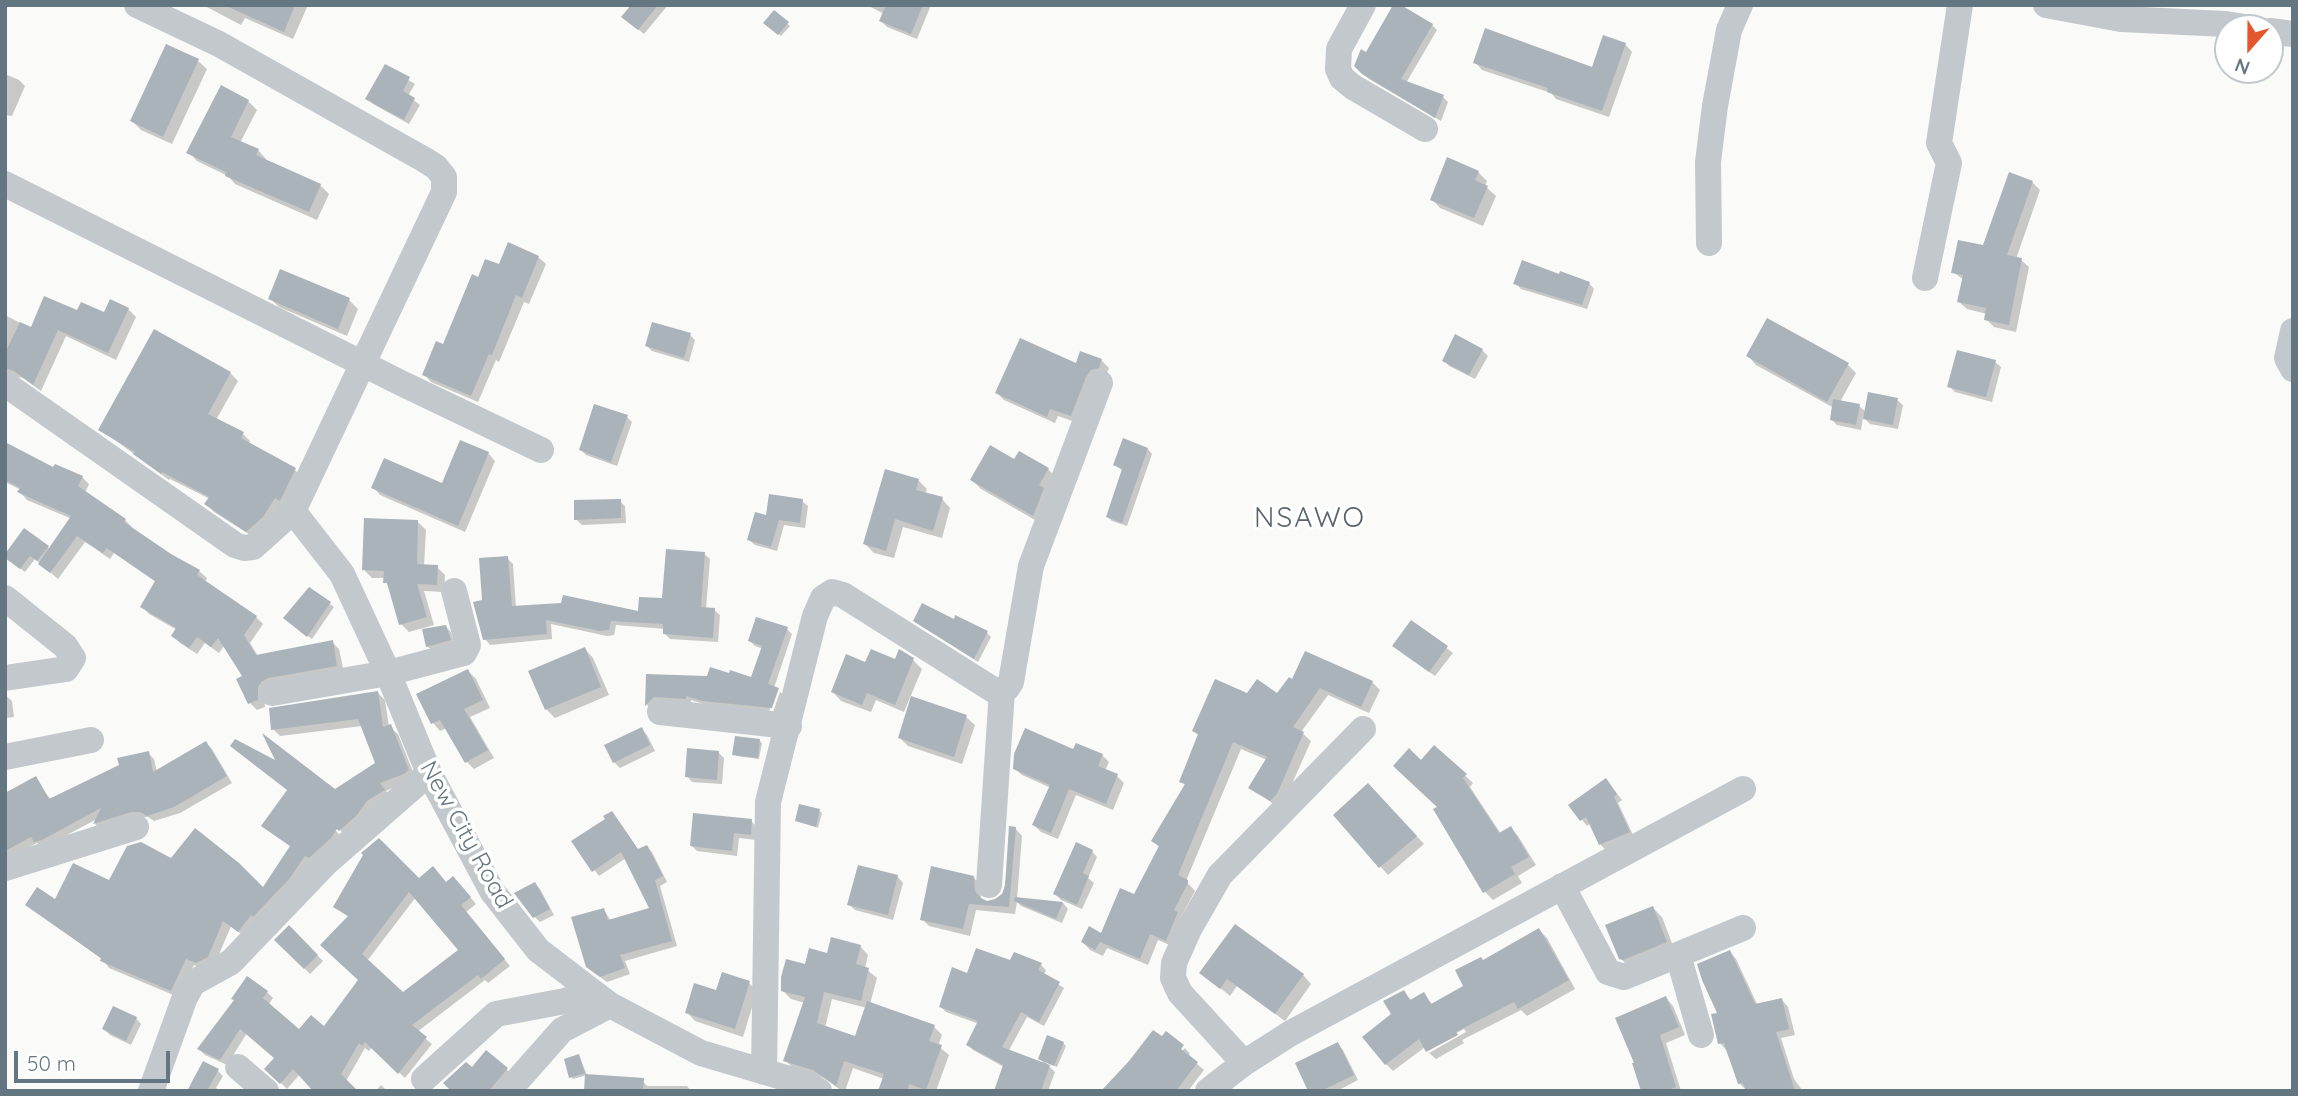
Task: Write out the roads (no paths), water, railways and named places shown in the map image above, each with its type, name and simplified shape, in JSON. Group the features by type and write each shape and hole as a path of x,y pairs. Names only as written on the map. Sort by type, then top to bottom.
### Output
{"street":[{"path":"5,384 235,545 253,547 293,511 444,192 444,177 436,167 425,160 219,44 137,5"},
{"path":"1363,5 1339,48 1338,69 1342,78 1425,129"},
{"path":"1709,243 1708,162 1715,106 1729,30 1740,5"},
{"path":"1925,278 1949,163 1939,143 1960,5"},
{"path":"2046,5 2121,19 2214,23"},
{"path":"5,184 363,365 541,450"},
{"path":"2293,331 2287,358 2293,369"},
{"path":"764,1072 768,802 815,616 823,598 832,592 843,595 995,691 1007,688 1011,681 1031,566 1100,383"},
{"name":"New City Road","path":"293,511 342,574 388,673 429,773 492,891 538,950 602,998 701,1053 819,1091"},
{"path":"272,693 388,673 464,653 468,645 454,591"},
{"path":"5,598 65,646 73,658 66,669 5,678"},
{"path":"989,885 1002,691"},
{"path":"660,712 789,726"},
{"path":"1244,1063 1180,993 1172,978 1174,963 1189,929 1220,875 1363,729"},
{"path":"5,757 91,740"},
{"path":"151,1091 185,997 193,983 231,962 326,863 429,773"},
{"path":"1208,1091 1291,1032 1743,789"},
{"path":"5,868 136,827"},
{"path":"1562,886 1608,972 1624,977 1743,928"},
{"path":"1678,955 1701,1035"},
{"path":"425,1079 496,1014 565,1001 602,998"},
{"path":"508,1091 562,1030 602,998"},
{"path":"238,1067 266,1091"}],"district":[{"name":"NSAWO","path":"1310,519"}]}
